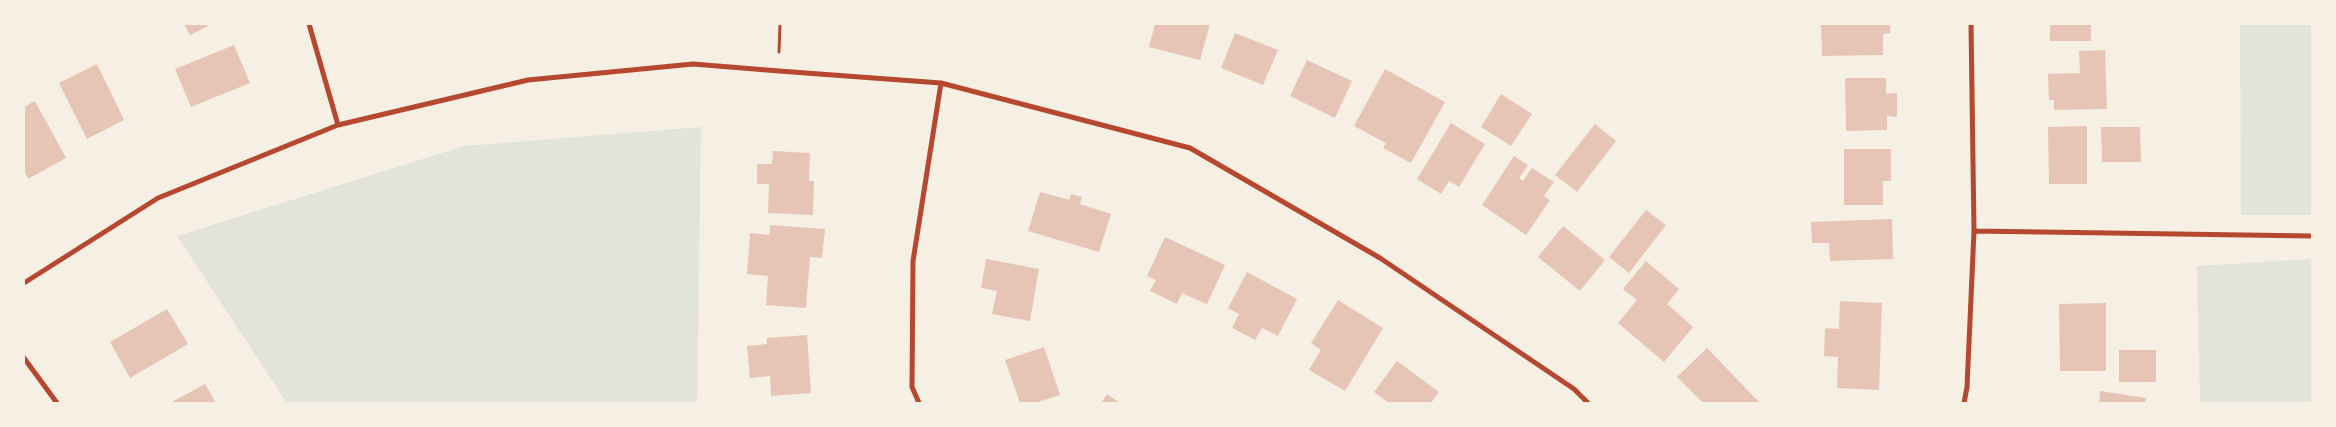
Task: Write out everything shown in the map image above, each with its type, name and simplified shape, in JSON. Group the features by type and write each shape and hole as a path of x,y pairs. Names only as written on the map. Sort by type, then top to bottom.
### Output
{"street":[{"path":"309,24 338,125"},
{"path":"1964,403 1967,387 1974,231 1971,24"},
{"path":"24,283 158,198 338,125 528,80 693,64 941,83 1190,148 1380,258 1574,389 1588,403"},
{"path":"920,403 912,387 913,261 941,83"},
{"path":"1974,231 2312,236"},
{"path":"24,358 57,403"}],"path":[{"path":"778,71 780,24"}],"shaded area":[{"path":"2240,24 2312,24 2312,215 2241,215"},
{"path":"701,127 697,403 287,403 177,236 464,146"},
{"path":"2312,259 2312,403 2200,403 2197,266"}],"building":[{"path":"184,24 212,24 190,35"},
{"path":"1155,24 1210,24 1200,60 1149,47"},
{"path":"1821,24 1890,24 1890,33 1883,34 1883,55 1822,56"},
{"path":"2050,24 2091,24 2091,41 2050,41"},
{"path":"1235,33 1278,50 1263,85 1221,68"},
{"path":"234,45 250,83 191,107 175,69"},
{"path":"2105,50 2107,109 2054,110 2054,100 2049,100 2048,74 2080,73 2079,51"},
{"path":"1307,60 1352,81 1335,118 1290,96"},
{"path":"97,64 124,120 87,139 59,83"},
{"path":"1385,69 1445,102 1411,163 1383,148 1386,143 1354,126"},
{"path":"1845,78 1886,78 1886,94 1897,93 1897,117 1887,116 1887,130 1846,131"},
{"path":"1501,94 1532,114 1511,146 1481,127"},
{"path":"35,101 66,158 28,179 24,170 24,107"},
{"path":"1451,123 1485,144 1459,187 1449,181 1441,194 1417,179"},
{"path":"1595,124 1616,141 1577,192 1555,175"},
{"path":"2087,126 2087,184 2049,184 2048,127"},
{"path":"2101,127 2140,127 2141,162 2102,162"},
{"path":"1844,149 1891,149 1891,181 1883,181 1883,205 1844,205"},
{"path":"773,151 810,153 809,181 814,181 813,215 768,213 769,184 757,184 757,164 772,164"},
{"path":"1514,156 1528,165 1519,178 1523,181 1532,168 1554,182 1544,196 1550,200 1526,235 1482,205"},
{"path":"1040,192 1069,200 1071,194 1082,197 1080,204 1111,214 1099,252 1028,231"},
{"path":"1646,210 1666,225 1629,273 1609,257"},
{"path":"1892,219 1893,259 1830,261 1829,243 1812,243 1811,222"},
{"path":"770,225 825,229 822,258 810,257 806,308 766,305 768,276 747,274 750,233 770,235"},
{"path":"1563,226 1605,260 1580,291 1538,257"},
{"path":"1165,237 1225,265 1207,304 1182,293 1177,304 1150,291 1156,280 1147,276"},
{"path":"986,259 1039,269 1030,321 992,314 997,291 981,288"},
{"path":"1646,261 1679,289 1667,304 1693,327 1664,362 1618,323 1637,300 1623,289"},
{"path":"1247,272 1297,299 1278,336 1262,328 1255,340 1232,328 1239,314 1228,308"},
{"path":"1338,300 1383,328 1345,391 1309,370 1321,350 1311,343"},
{"path":"1840,301 1882,303 1879,390 1837,388 1838,357 1824,356 1825,328 1839,329"},
{"path":"2106,303 2106,371 2060,371 2059,304"},
{"path":"167,309 188,344 130,378 110,342"},
{"path":"807,335 811,393 771,396 770,376 750,378 747,346 767,344 767,338"},
{"path":"1044,347 1060,395 1035,403 1020,403 1005,360"},
{"path":"1707,348 1760,403 1703,403 1677,377"},
{"path":"2119,350 2156,350 2156,382 2119,382"},
{"path":"1397,361 1439,392 1431,403 1389,403 1374,392"},
{"path":"205,384 216,403 170,403"},
{"path":"2100,391 2146,398 2145,403 2099,403"},
{"path":"1107,394 1120,403 1101,403"}]}
